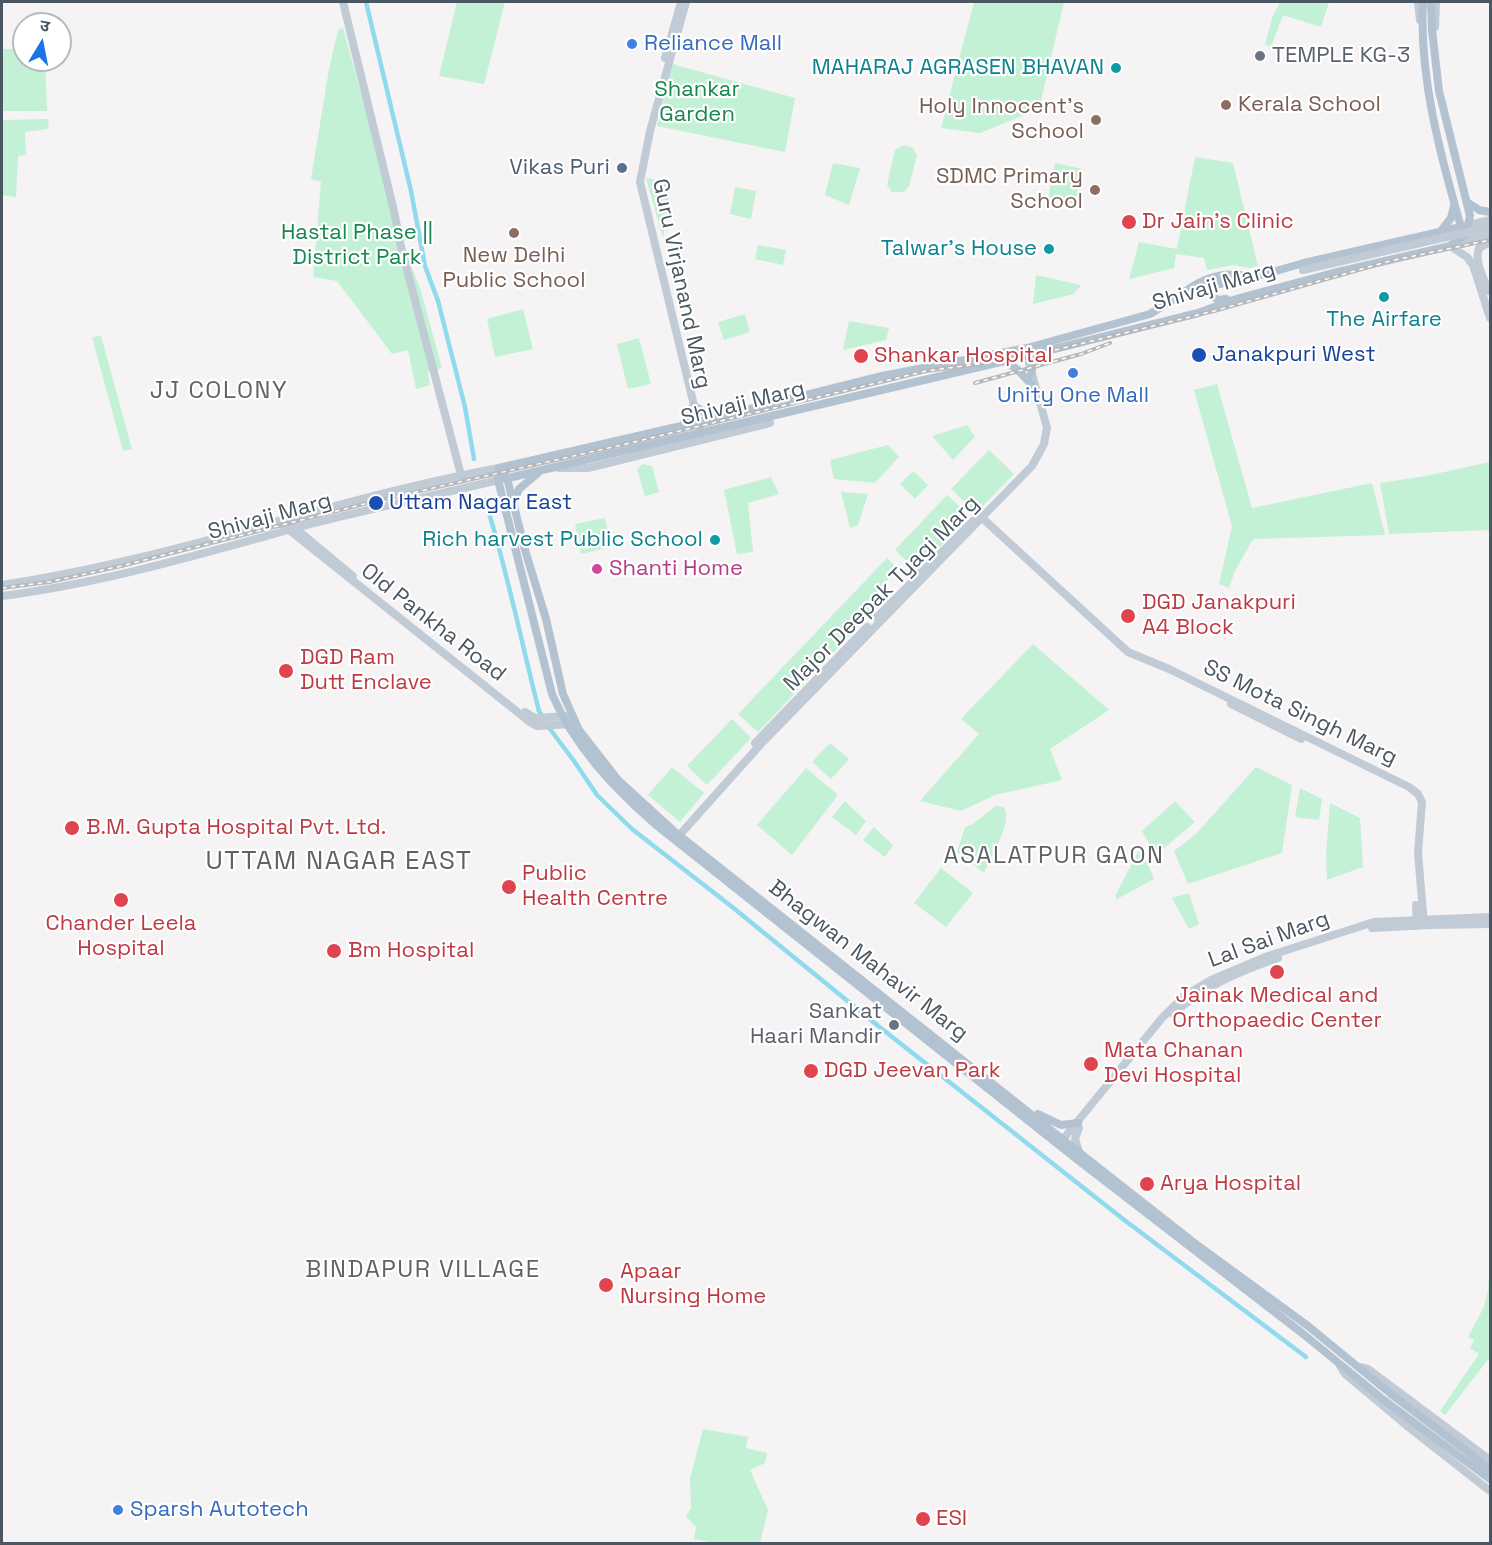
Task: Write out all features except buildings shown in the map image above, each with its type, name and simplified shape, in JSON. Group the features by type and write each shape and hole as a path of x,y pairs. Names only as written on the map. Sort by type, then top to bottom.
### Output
{"main road":[{"path":"1424,2 1423,48 1431,103 1453,201 1465,226"},
{"path":"1434,2 1434,43 1439,92 1467,202 1466,234 1450,246"},
{"path":"1440,231 1451,218 1453,201"},
{"path":"1467,202 1479,210 1491,213"},
{"name":"Shivaji Marg","path":"503,479 701,436 769,417 1004,360 1150,314 1203,281 1222,275 1242,275 1255,278 1304,263 1465,226"},
{"path":"1424,235 1430,236 1434,242 1428,250"},
{"name":"Shivaji Marg","path":"499,468 882,376 1025,352 1045,351 1198,313 1253,294 1333,273 1450,246"},
{"path":"1253,294 1218,300 1210,291 1218,283 1255,278"},
{"path":"1031,374 1033,365 1045,351"},
{"path":"1004,360 1018,370 1032,385"},
{"path":"683,425 692,408 714,418"},
{"path":"499,468 503,479"},
{"path":"513,504 519,489 541,471"},
{"name":"Bhagwan Mahavir Marg","path":"503,479 513,504 546,620 563,694 578,724 618,780 676,836 1022,1106 1063,1143 1308,1326 1388,1397"},
{"name":"Bhagwan Mahavir Marg","path":"503,479 545,671 564,721 612,784 1338,1363 1388,1397"},
{"path":"1022,1106 1061,1125 1078,1125"},
{"path":"1388,1397 1491,1469"},
{"path":"1388,1397 1491,1478"}],"street":[{"path":"343,2 394,211 400,246 461,475"},
{"name":"Guru Virjanand Marg","path":"681,2 646,131 637,182 653,260 701,436"},
{"name":"Guru Virjanand Marg","path":"686,2 650,131 640,182 692,408"},
{"path":"1418,2 1422,28"},
{"name":"Shivaji Marg","path":"1465,226 1491,220"},
{"path":"1287,269 1304,270 1491,226"},
{"name":"Shivaji Marg","path":"1450,246 1491,234"},
{"path":"1491,242 1479,248 1475,265 1491,318"},
{"path":"1450,246 1475,265 1491,299"},
{"name":"Major Deepak Tyagi Marg","path":"676,836 766,731 1029,470 1044,444 1047,428 1025,352"},
{"name":"Major Deepak Tyagi Marg","path":"979,518 1025,469 1038,446 1041,424 1025,352"},
{"name":"Shivaji Marg","path":"2,585 106,565 278,520 461,475 499,468"},
{"name":"Shivaji Marg","path":"2,596 62,587 201,555 292,529 503,479"},
{"name":"Old Pankha Road","path":"287,518 292,529 530,722 541,726 564,721 578,724"},
{"name":"SS Mota Singh Marg","path":"979,518 1128,652 1168,669 1406,790 1416,799 1418,805 1414,875 1420,922"},
{"name":"Old Pankha Road","path":"278,520 530,716 551,722"},
{"name":"Lal Sai Marg","path":"1063,1143 1155,1026 1180,1004 1214,984 1271,960 1375,927 1491,917"},
{"name":"Lal Sai Marg","path":"1420,922 1491,924"},
{"path":"1078,1125 1075,1139 1079,1153"},
{"path":"1338,1363 1345,1374 1397,1418 1490,1491"},
{"path":"1355,1366 1368,1369 1491,1460"},
{"path":"1490,1491 1491,1478"}],"green space":[{"path":"457,2 505,2 484,84 439,76"},
{"path":"974,2 1064,2 1039,109 980,133 941,128"},
{"path":"1280,2 1329,2 1321,27 1283,15 1271,47 1265,45 1272,18"},
{"name":"Hastal Phase || District Park","path":"343,28 395,226 420,288 442,368 428,372 430,385 416,389 408,350 392,354 337,281 313,277 321,182 311,179 329,69 338,30"},
{"path":"2,49 12,49 12,72 45,72 47,111 2,111"},
{"name":"Shankar Garden","path":"672,64 795,98 785,152 657,126"},
{"path":"49,119 48,129 25,132 26,155 18,156 16,197 2,195 2,120"},
{"path":"904,145 913,148 917,155 909,186 904,192 892,192 887,185 895,150"},
{"path":"1195,157 1233,163 1258,266 1249,268 1233,265 1207,270 1204,258 1176,254 1174,268 1129,279 1139,242 1177,249"},
{"path":"833,163 860,168 849,205 825,195"},
{"path":"1055,163 1082,169 1075,204 1048,199"},
{"path":"646,178 671,183 663,238"},
{"path":"735,187 756,191 751,219 730,214"},
{"path":"758,245 786,250 783,265 755,259"},
{"path":"1036,275 1081,285 1074,294 1033,304"},
{"path":"523,309 533,349 495,357 487,319"},
{"path":"745,314 750,332 724,340 718,322"},
{"path":"849,321 889,328 886,340 843,350"},
{"path":"101,336 132,449 123,451 92,337"},
{"path":"639,338 651,384 628,389 617,344"},
{"path":"1217,384 1252,508 1372,483 1385,535 1255,539 1235,571 1229,588 1219,584 1232,526 1194,390"},
{"path":"967,425 975,437 953,460 932,436"},
{"path":"888,445 899,457 875,483 834,479 830,460"},
{"path":"989,450 1014,474 976,513 951,489"},
{"path":"1490,462 1490,530 1389,534 1380,483"},
{"path":"643,464 652,466 659,492 645,496 637,469"},
{"path":"913,471 928,485 915,499 900,484"},
{"path":"771,477 779,494 748,503 753,552 737,554 724,490"},
{"path":"841,492 868,494 858,525 850,528"},
{"path":"947,495 969,516 917,571 895,550"},
{"path":"605,518 610,547 581,554 575,524"},
{"path":"887,558 898,569 884,584 892,591 758,732 738,714"},
{"path":"1033,644 1109,710 1050,749 1062,780 995,795 961,811 920,801 979,734 961,719"},
{"path":"732,719 751,738 707,785 687,766"},
{"path":"830,743 849,759 831,779 812,762"},
{"path":"672,767 704,793 680,822 648,795"},
{"path":"1256,767 1292,785 1282,853 1188,884 1174,851 1196,834"},
{"path":"806,768 838,795 792,855 757,825"},
{"path":"1300,788 1322,799 1319,820 1295,817"},
{"path":"845,801 866,821 856,835 832,817"},
{"path":"1175,801 1195,822 1156,855 1142,831"},
{"path":"1330,803 1360,818 1363,867 1327,880 1326,854"},
{"path":"996,806 1004,807 1006,821 1000,840 984,873 957,852 965,827 973,824"},
{"path":"874,827 893,845 885,857 863,840"},
{"path":"1140,848 1154,879 1117,899 1115,896"},
{"path":"941,868 973,893 946,927 914,903"},
{"path":"1189,893 1199,924 1189,929 1172,898"},
{"path":"1490,1262 1490,1357 1445,1415 1440,1411 1479,1354 1470,1348 1474,1340 1468,1337 1484,1307"},
{"path":"703,1429 748,1437 746,1448 767,1453 765,1463 750,1470 768,1510 760,1543 715,1543 694,1539 696,1527 686,1516 691,1508 690,1479"}],"waterway":[{"path":"366,2 411,191 425,266 438,301 465,407 474,459"},
{"path":"485,500 539,711 543,717"},
{"path":"547,725 597,795 632,829 1123,1219 1306,1357"}],"railway":[{"path":"2,588 49,582 121,566 376,501 626,444 926,371 1023,358 1214,311 1390,261 1490,240"},
{"path":"975,383 1081,354 1110,343"}],"place":[{"name":"Reliance Mall","path":"632,44"},
{"name":"TEMPLE KG-3","path":"1260,56"},
{"name":"MAHARAJ AGRASEN BHAVAN","path":"1116,68"},
{"name":"Kerala School","path":"1226,105"},
{"name":"Holy Innocent's School","path":"1096,120"},
{"name":"Vikas Puri","path":"622,168"},
{"name":"SDMC Primary School","path":"1095,190"},
{"name":"Dr Jain's Clinic","path":"1129,222"},
{"name":"New Delhi Public School","path":"514,233"},
{"name":"Talwar's House","path":"1049,249"},
{"name":"The Airfare","path":"1384,297"},
{"name":"Janakpuri West","path":"1199,355"},
{"name":"Shankar Hospital","path":"861,356"},
{"name":"Unity One Mall","path":"1073,373"},
{"name":"Uttam Nagar East","path":"376,503"},
{"name":"Rich harvest Public School","path":"715,540"},
{"name":"Shanti Home","path":"597,569"},
{"name":"DGD Janakpuri A4 Block","path":"1128,616"},
{"name":"DGD Ram Dutt Enclave","path":"286,671"},
{"name":"B.M. Gupta Hospital Pvt. Ltd.","path":"72,828"},
{"name":"Public Health Centre","path":"509,887"},
{"name":"Chander Leela Hospital","path":"121,900"},
{"name":"Bm Hospital","path":"334,951"},
{"name":"Jainak Medical and Orthopaedic Center","path":"1277,972"},
{"name":"Sankat Haari Mandir","path":"894,1025"},
{"name":"Mata Chanan Devi Hospital","path":"1091,1064"},
{"name":"DGD Jeevan Park","path":"811,1071"},
{"name":"Arya Hospital","path":"1147,1184"},
{"name":"Apaar Nursing Home","path":"606,1285"},
{"name":"Sparsh Autotech","path":"118,1510"},
{"name":"ESI","path":"923,1519"}],"district":[{"name":"JJ COLONY","path":"219,391"},
{"name":"ASALATPUR GAON","path":"1054,856"},
{"name":"UTTAM NAGAR EAST","path":"339,862"},
{"name":"BINDAPUR VILLAGE","path":"423,1270"}]}
